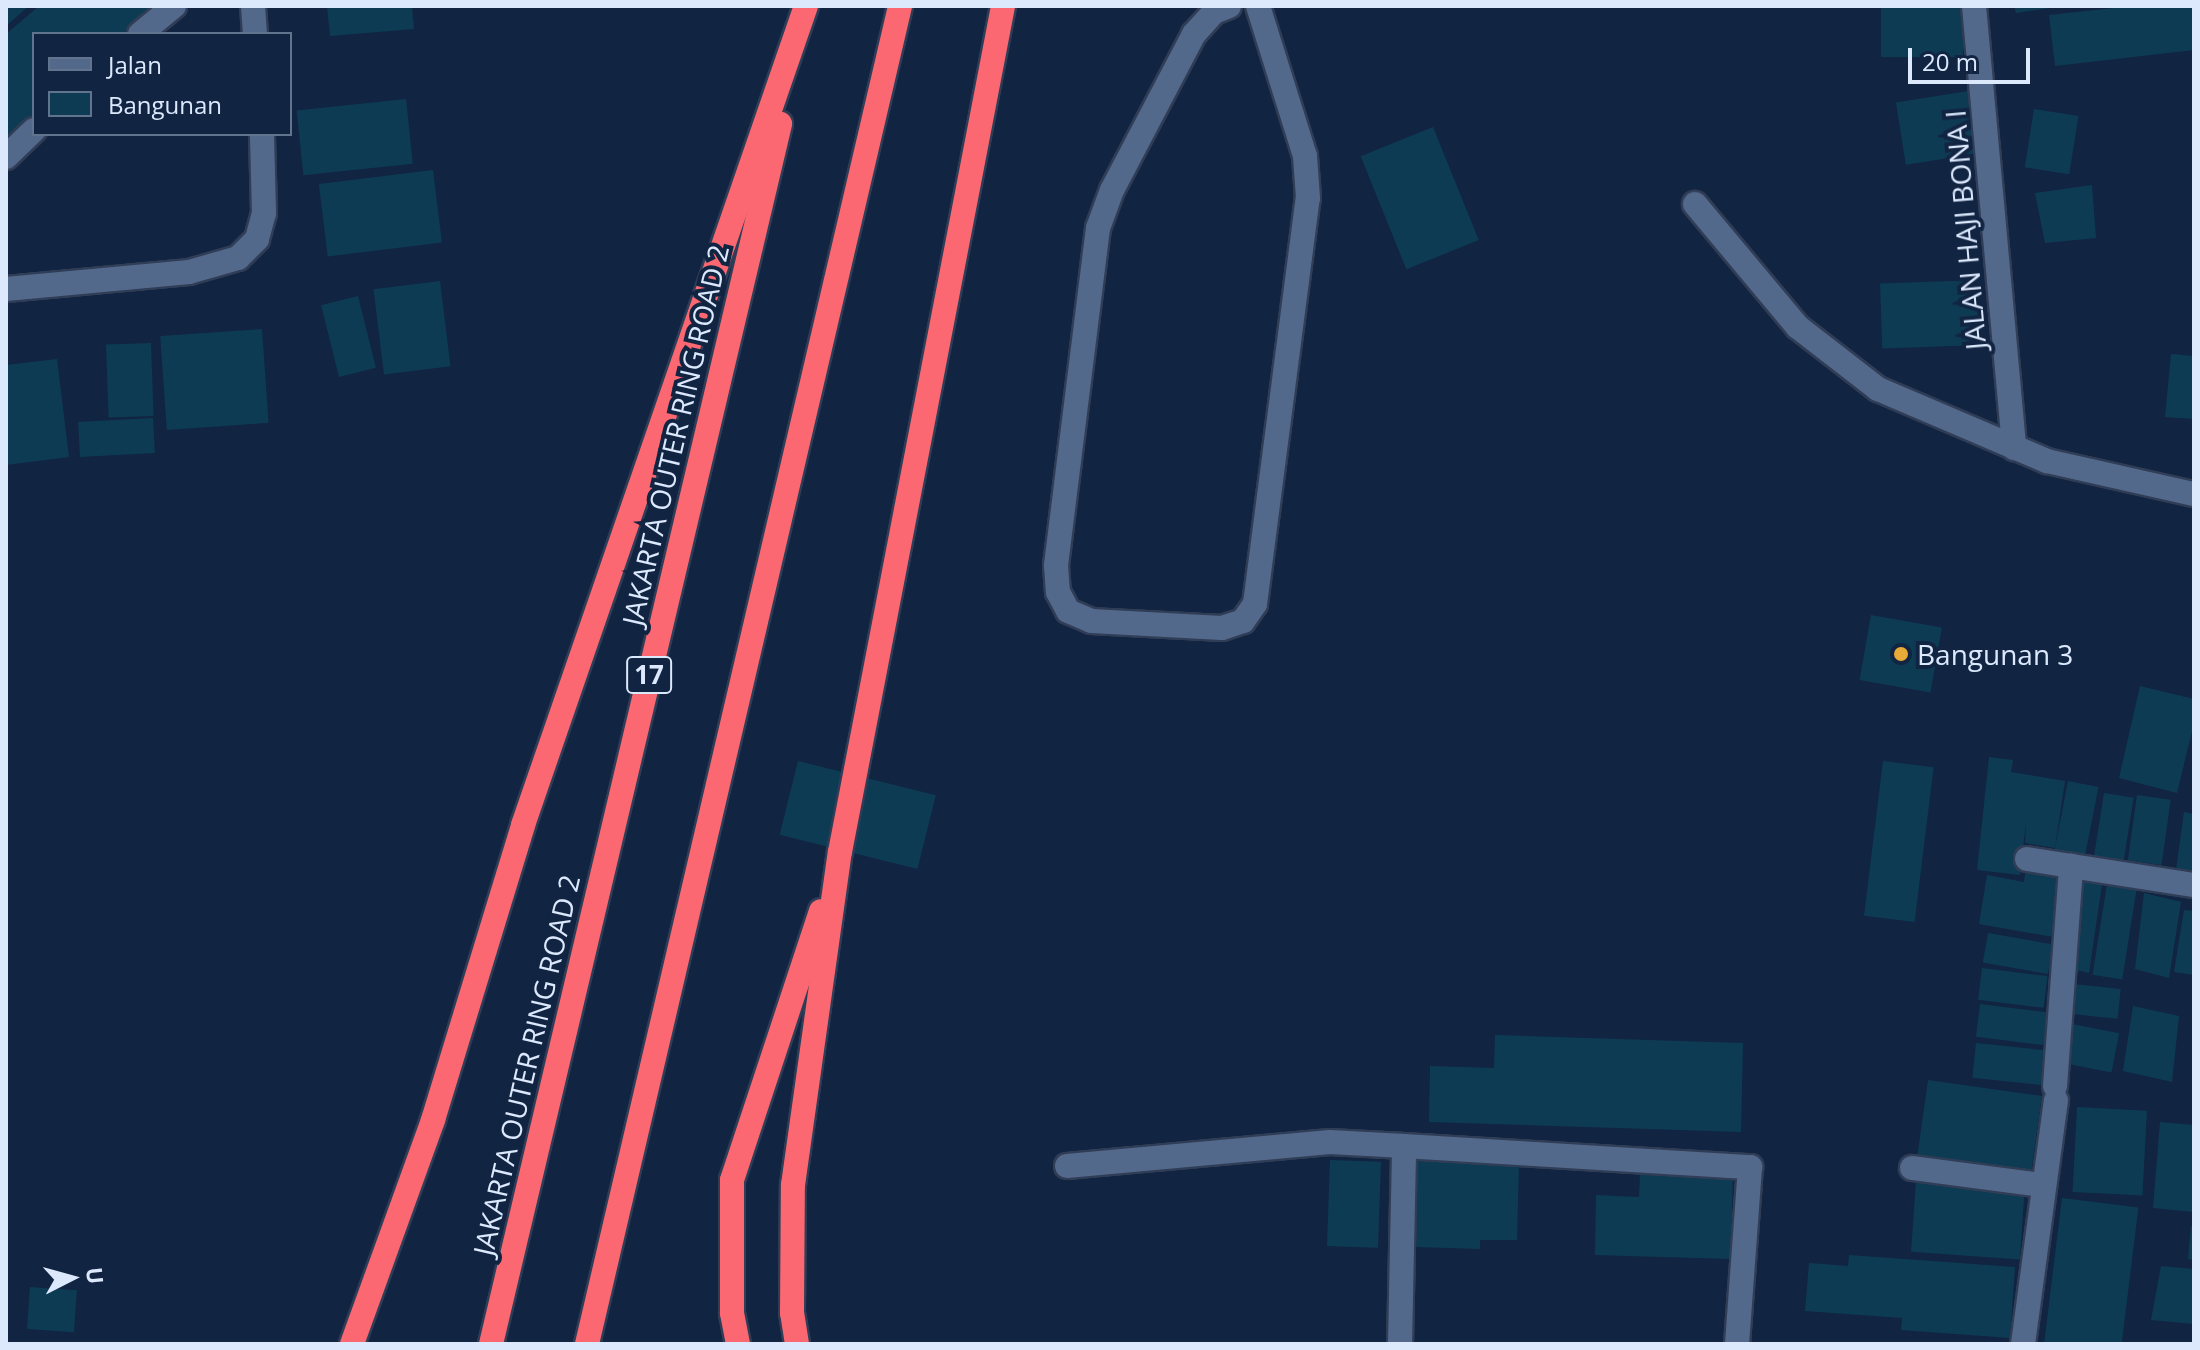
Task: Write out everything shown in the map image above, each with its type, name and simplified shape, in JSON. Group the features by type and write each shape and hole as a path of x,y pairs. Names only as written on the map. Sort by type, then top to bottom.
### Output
{"highway":[{"path":"352,1344 433,1120 523,825 807,6"},
{"name":"JAKARTA OUTER RING ROAD 2","path":"491,1344 807,6"},
{"path":"587,1344 900,6"},
{"path":"797,1344 792,1313 793,1185 840,852 1003,6"},
{"path":"738,1344 732,1313 732,1180 840,852"}],"street":[{"path":"142,32 174,6"},
{"path":"253,6 255,32"},
{"path":"1229,6 1214,12 1194,34 1112,190 1098,228 1056,565 1058,592 1068,611 1091,621 1222,628 1243,621 1255,604 1308,198 1305,156 1258,6"},
{"name":"JALAN HAJI BONA I","path":"1974,6 2014,448"},
{"path":"6,157 32,132"},
{"path":"6,289 189,272 238,258 257,239 264,213 262,136"},
{"path":"1695,204 1798,327 1831,357 1878,389 2047,461 2194,494"},
{"path":"2027,859 2194,885"},
{"path":"2023,1344 2055,1093 2071,866"},
{"path":"1067,1166 1330,1142 1750,1167 1737,1344"},
{"path":"1400,1344 1404,1146"},
{"path":"1912,1168 2042,1185"}],"building":[{"path":"6,6 29,6 6,26"},
{"path":"39,6 154,6 125,32 32,32 32,119 6,143 6,34"},
{"path":"327,6 412,6 414,29 330,36"},
{"path":"1881,6 1963,6 1963,57 1881,57"},
{"path":"2014,6 2049,6 2050,8 2016,13"},
{"path":"2132,6 2194,6 2194,50 2055,66 2049,15"},
{"path":"1975,90 1985,152 1906,165 1896,103"},
{"path":"406,99 413,164 303,175 297,110"},
{"path":"2034,109 2078,116 2069,174 2025,167"},
{"path":"1433,127 1479,240 1406,269 1361,156"},
{"path":"433,170 442,242 328,256 319,184"},
{"path":"2092,185 2096,238 2045,243 2035,193"},
{"path":"1979,280 1981,345 1882,348 1880,283"},
{"path":"440,281 450,366 384,375 373,289"},
{"path":"358,296 376,368 339,377 321,305"},
{"path":"262,329 269,423 167,430 160,336"},
{"path":"151,343 154,416 109,418 106,345"},
{"path":"2171,354 2194,356 2194,419 2165,417"},
{"path":"57,359 69,457 6,465 6,365"},
{"path":"153,418 155,453 80,457 78,422"},
{"name":"Bangunan 3","path":"1871,615 1942,628 1930,692 1860,680"},
{"path":"2140,686 2194,699 2194,723 2177,793 2119,778"},
{"path":"1989,757 2013,760 2011,772 2065,781 2055,848 2025,843 2026,822 2020,875 1977,870"},
{"path":"798,761 936,795 917,869 780,835"},
{"path":"1883,761 1934,767 1915,922 1864,916"},
{"path":"2068,781 2098,787 2085,858 2054,852"},
{"path":"2104,793 2134,798 2123,862 2094,857"},
{"path":"2137,795 2171,800 2161,865 2128,860"},
{"path":"2184,812 2194,814 2194,879 2175,877"},
{"path":"2026,867 2064,874 2053,937 1979,924 1987,875 2024,882"},
{"path":"2078,879 2102,884 2089,973 2068,968"},
{"path":"2107,884 2137,889 2122,980 2093,975"},
{"path":"2144,893 2181,902 2169,978 2135,969"},
{"path":"2184,910 2194,911 2194,975 2174,972"},
{"path":"1988,933 2053,944 2048,974 1983,963"},
{"path":"1982,968 2048,976 2044,1008 1978,1000"},
{"path":"2073,984 2121,989 2118,1019 2070,1014"},
{"path":"1980,1004 2049,1013 2045,1045 1976,1037"},
{"path":"2133,1006 2179,1016 2172,1082 2123,1071"},
{"path":"2072,1024 2119,1033 2111,1072 2064,1063"},
{"path":"1495,1035 1743,1043 1741,1132 1429,1122 1430,1066 1494,1068"},
{"path":"1976,1043 2045,1050 2041,1085 1972,1078"},
{"path":"1928,1080 2042,1096 2030,1179 1916,1163"},
{"path":"2077,1107 2147,1111 2142,1196 2073,1192"},
{"path":"2160,1122 2194,1125 2194,1212 2153,1208"},
{"path":"1330,1160 1381,1162 1378,1248 1327,1246"},
{"path":"1418,1161 1519,1164 1517,1240 1480,1240 1480,1249 1416,1247"},
{"path":"1733,1169 1731,1259 1595,1255 1596,1195 1639,1197 1640,1174"},
{"path":"1916,1181 2025,1189 2020,1259 1911,1252"},
{"path":"2062,1198 2138,1207 2122,1344 2044,1344"},
{"path":"2191,1226 2194,1227 2194,1260 2188,1259"},
{"path":"1849,1255 2015,1267 2010,1338 1901,1330 1902,1318 1805,1311 1809,1263 1848,1266"},
{"path":"2161,1266 2194,1269 2194,1324 2151,1320"},
{"path":"30,1287 77,1290 74,1332 27,1329"}],"place":[{"name":"Bangunan 3","path":"1901,654"}]}
